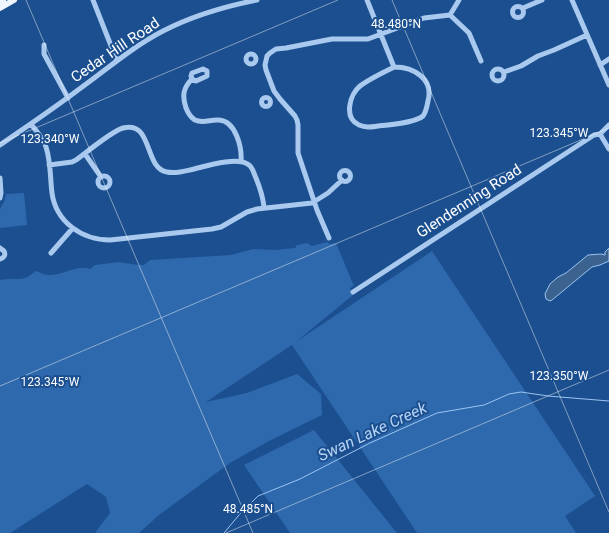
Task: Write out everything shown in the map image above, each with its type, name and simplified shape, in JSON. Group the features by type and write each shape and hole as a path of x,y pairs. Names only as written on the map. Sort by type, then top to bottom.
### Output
{"main road":[{"path":"0,8 14,0"}],"street":[{"path":"93,0 117,61"},
{"name":"Cedar Hill Road","path":"0,145 145,41 164,30 240,3 257,0"},
{"path":"367,0 394,66"},
{"path":"450,15 459,0"},
{"path":"522,8 542,0"},
{"path":"572,0 609,85"},
{"path":"329,238 317,210 298,153 297,120 274,91 266,70 267,56 276,49 332,39 368,39 424,18 450,15"},
{"path":"450,15 469,33 481,61"},
{"path":"504,72 524,65 538,56 587,35"},
{"path":"44,45 44,54 68,98"},
{"path":"600,65 609,59"},
{"path":"256,60 266,60"},
{"path":"394,66 402,66 416,71 424,78 429,87 430,96 427,108 422,116 410,122 368,128 357,125 352,118 350,109 352,97 360,86 394,66"},
{"path":"192,79 185,87 183,98 188,113 194,120 220,120 230,126 236,134 241,150 241,162"},
{"path":"270,100 277,95"},
{"path":"31,124 46,145 52,195 61,216 72,229 99,240 221,227 247,212 312,202 328,193 342,180"},
{"name":"Glendenning Road","path":"353,292 594,135 600,134 609,125"},
{"path":"49,165 72,162 118,131 128,128 135,129 144,136 153,159 163,171 174,172 231,161 249,165 262,195 264,208"},
{"path":"600,134 609,149"},
{"path":"85,154 101,177"},
{"path":"0,178 0,198"},
{"path":"51,254 72,229"},
{"path":"0,248 4,250 5,254 0,260"}],"shaded area":[{"path":"24,193 27,225 0,228 0,209 6,194"},
{"path":"327,242 329,244 336,243 354,286 350,288 353,295 297,341 432,251 595,496 565,516 576,533 417,533 292,345 206,402 247,393 297,374 321,394 322,415 230,463 159,515 139,533 95,533 110,513 106,497 87,484 10,533 0,533 0,280 25,278 36,271 46,275 53,275 80,268 90,269 95,265 119,262 144,265 150,260 231,255 253,249 275,250 295,248 297,245 307,243 312,246"},
{"path":"609,248 609,261 592,267 552,300 546,299 545,294 550,284 558,277 566,273 588,255 605,255"},
{"path":"314,430 397,533 290,533 244,465"}],"waterway":[{"name":"Swan Lake Creek","path":"224,533 258,496 300,479 370,443 437,413 484,405 509,394 521,392 609,401"}]}
